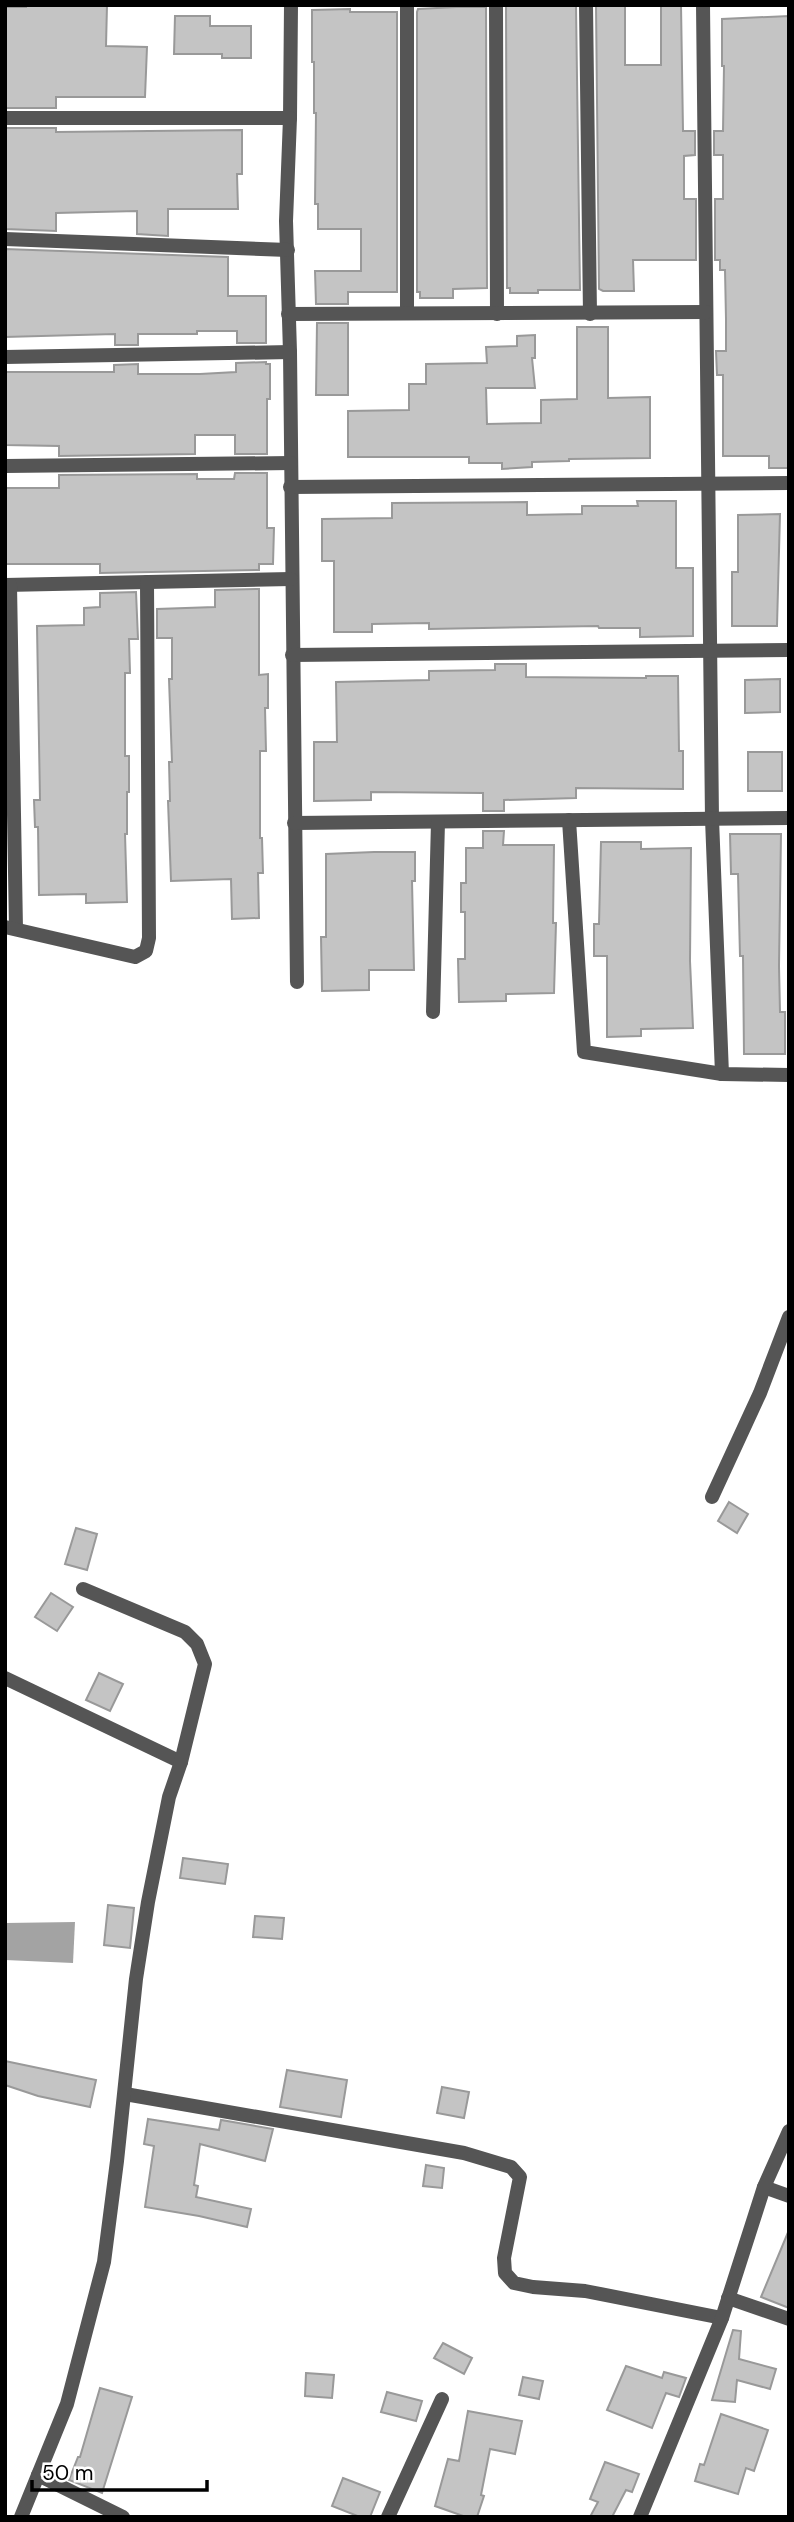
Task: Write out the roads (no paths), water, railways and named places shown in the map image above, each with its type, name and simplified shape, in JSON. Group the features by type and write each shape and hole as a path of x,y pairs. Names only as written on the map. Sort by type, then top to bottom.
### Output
{"street":[{"path":"291,5 286,221 298,982"},
{"path":"407,5 407,313"},
{"path":"496,5 497,314"},
{"path":"586,5 590,314"},
{"path":"703,5 712,819 722,1074"},
{"path":"5,118 290,118"},
{"path":"5,239 288,250"},
{"path":"288,314 706,312"},
{"path":"5,357 290,352"},
{"path":"5,466 291,463"},
{"path":"290,487 789,483"},
{"path":"147,582 149,938 146,951 135,957 10,928 8,585 147,582 291,579"},
{"path":"292,655 789,650"},
{"path":"294,823 789,818"},
{"path":"569,820 584,1052 722,1074 789,1075"},
{"path":"433,1012 438,822"},
{"path":"712,1497 760,1393 789,1317"},
{"path":"22,2517 67,2404 104,2262 136,1979 148,1902 169,1797 181,1762 205,1664 198,1644 184,1632 83,1589"},
{"path":"5,1678 181,1762"},
{"path":"124,2094 392,2139 501,2163 511,2167 520,2176 504,2258 505,2273 514,2283 585,2291 722,2318"},
{"path":"640,2517 722,2318 764,2188 789,2131"},
{"path":"764,2188 789,2196"},
{"path":"728,2298 789,2319"},
{"path":"388,2517 442,2399"},
{"path":"38,2475 123,2517"}]}
